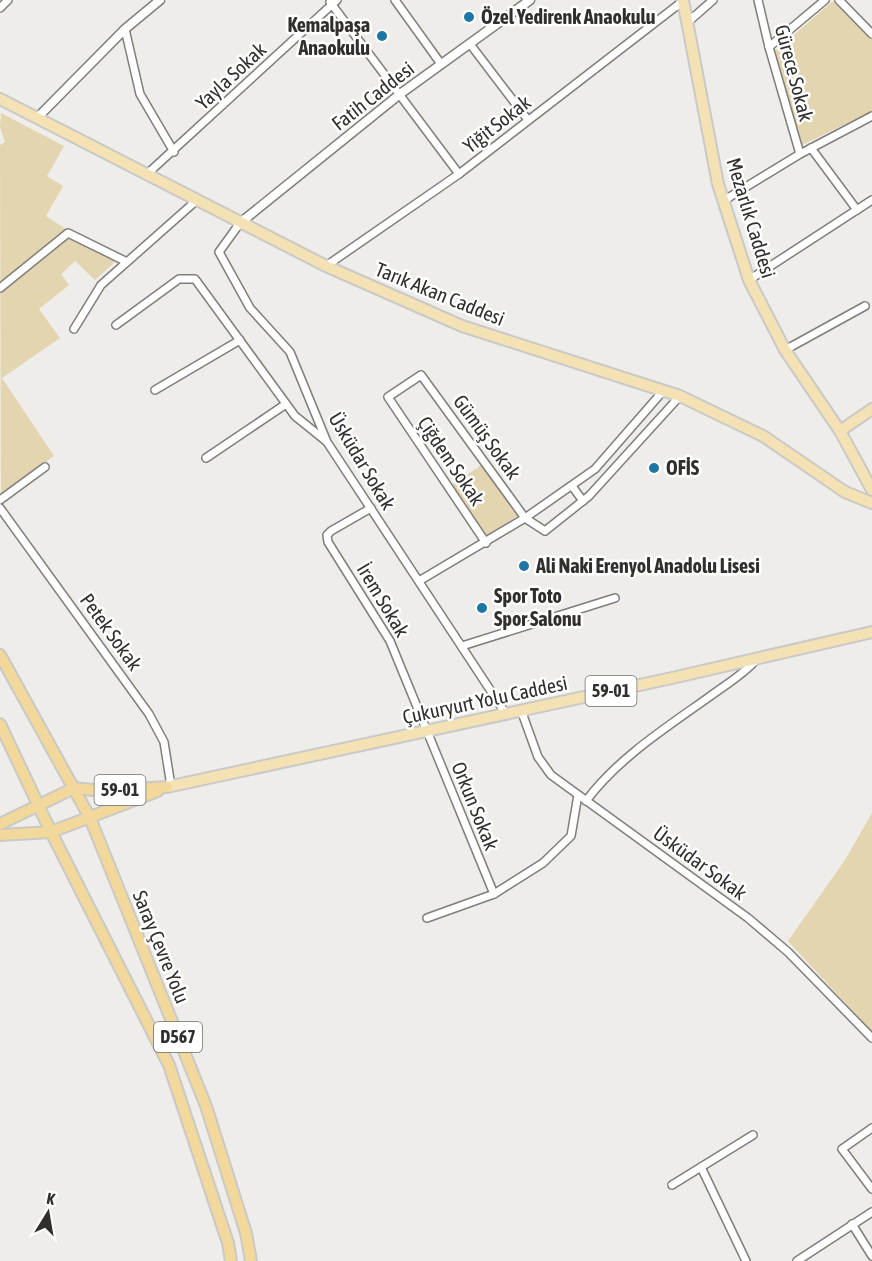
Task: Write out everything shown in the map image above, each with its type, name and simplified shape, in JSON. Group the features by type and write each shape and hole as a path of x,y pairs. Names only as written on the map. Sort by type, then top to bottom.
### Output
{"highway":[{"name":"D567","path":"0,655 90,818"},
{"name":"D567","path":"0,724 51,832"},
{"name":"59-01","path":"74,788 103,791 169,787"},
{"path":"0,835 51,832 169,787"},
{"path":"0,824 38,803 74,788"},
{"name":"Saray Çevre Yolu","path":"90,818 206,1106 246,1233 251,1261"},
{"name":"Saray Çevre Yolu","path":"51,832 169,1065 228,1243 231,1261"}],"main road":[{"name":"Mezarlık Caddesi","path":"683,1 718,184 749,280 785,350 840,431 872,490"},
{"name":"Tarık Akan Caddesi","path":"2,103 37,118 326,266 462,326 680,396 763,436 846,492 872,503"},
{"path":"840,431 872,409"},
{"name":"Çukuryurt Yolu Caddesi","path":"169,787 872,632"},
{"name":"Çukuryurt Yolu Caddesi","path":"846,639 872,637"}],"street":[{"path":"0,8 8,0"},
{"path":"37,118 125,29 160,0"},
{"path":"395,0 441,64"},
{"name":"Fatih Caddesi","path":"240,223 400,94 530,0"},
{"path":"688,22 712,0"},
{"name":"Gürece Sokak","path":"758,0 800,154"},
{"path":"769,47 825,0"},
{"path":"839,0 872,34"},
{"path":"332,1 459,174"},
{"name":"Yayla Sokak","path":"146,175 174,152 332,1"},
{"name":"Yiğit Sokak","path":"326,266 459,174 683,1"},
{"path":"125,29 140,94 174,152"},
{"path":"470,44 528,120"},
{"path":"723,201 800,154 872,116"},
{"name":"Gürece Sokak","path":"811,148 857,210"},
{"path":"74,329 101,285 125,261 197,200"},
{"path":"749,280 872,200"},
{"name":"Üsküdar Sokak","path":"240,223 219,252 250,308 290,352 327,442 506,714"},
{"path":"0,288 68,233 125,261"},
{"path":"116,325 179,279 195,279 286,404 296,416 327,442"},
{"path":"785,350 865,306"},
{"path":"155,390 240,340"},
{"name":"Gümüş Sokak","path":"388,397 421,375 525,518"},
{"path":"419,581 486,543 595,469 664,390"},
{"path":"525,518 545,531 583,501 680,396"},
{"name":"Çiğdem Sokak","path":"388,397 486,543"},
{"path":"206,458 286,404"},
{"path":"0,500 45,467"},
{"path":"572,486 583,501"},
{"name":"Petek Sokak","path":"0,508 149,714 164,742 169,787"},
{"name":"İrem Sokak","path":"370,508 331,531 327,535 328,542 390,641 426,730"},
{"path":"462,646 615,598"},
{"path":"586,801 600,782 660,732 724,685 743,676 758,658"},
{"name":"Üsküdar Sokak","path":"521,711 538,756 551,774 748,918 788,952 872,1038"},
{"name":"Orkun Sokak","path":"426,730 494,894"},
{"path":"428,918 494,894 543,862 571,836 578,795"},
{"path":"872,1128 842,1149 872,1189"},
{"path":"672,1185 753,1135"},
{"path":"701,1167 746,1261"},
{"path":"797,1261 806,1259 852,1224 872,1212"},
{"path":"852,1224 872,1257"}],"shaded area":[{"path":"833,1 872,40 872,111 802,145 774,52"},
{"path":"1,113 64,146 47,176 63,186 46,216 115,262 95,280 75,261 61,274 69,285 39,309 60,338 2,378 54,456 1,495 0,145 5,142 0,127"},
{"path":"483,464 519,515 486,536 450,486"},
{"path":"872,813 872,1032 788,941 845,860"}],"place":[{"name":"Özel Yedirenk Anaokulu","path":"469,17"},
{"name":"Kemalpaşa Anaokulu","path":"382,36"},
{"name":"OFİS","path":"654,468"},
{"name":"Ali Naki Erenyol Anadolu Lisesi","path":"524,566"},
{"name":"Spor Toto Spor Salonu","path":"482,608"}]}
